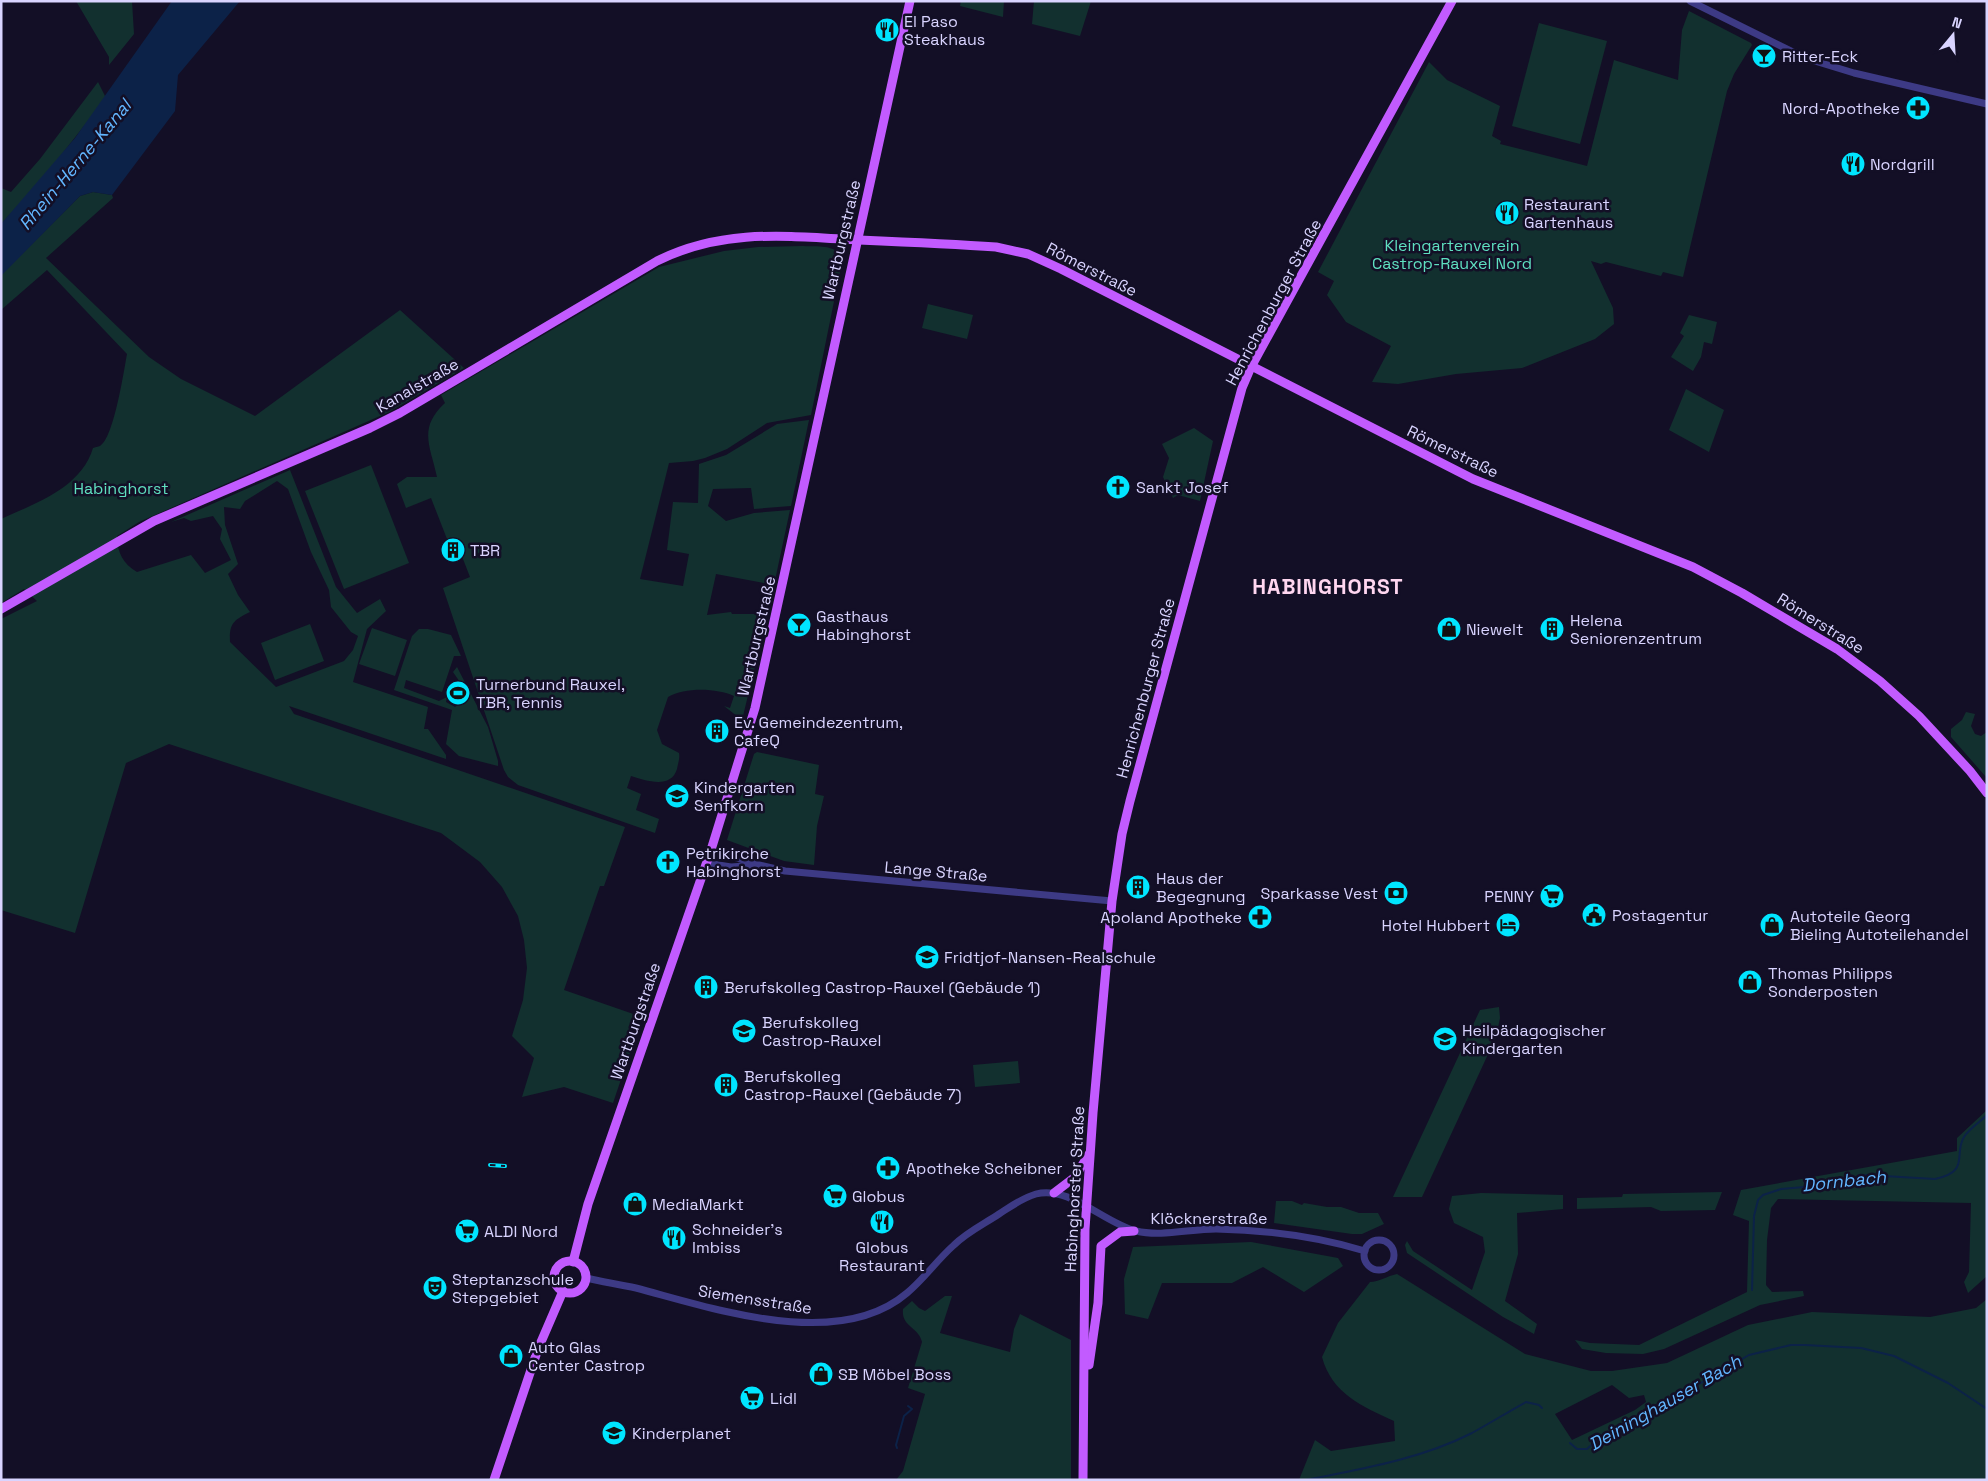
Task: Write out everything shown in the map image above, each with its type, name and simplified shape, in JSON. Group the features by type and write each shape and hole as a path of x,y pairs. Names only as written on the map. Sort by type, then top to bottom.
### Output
{"main road":[{"name":"Wartburgstraße","path":"574,1262 588,1204 711,850 746,741 769,653 856,240 910,1"},
{"name":"Henrichenburger Straße","path":"1112,901 1122,834 1130,801 1238,401 1251,367 1400,100 1452,1"},
{"name":"Kanalstraße","path":"1,609 154,521 370,428 400,413 670,254 702,243 743,236 856,240"},
{"name":"Römerstraße","path":"856,240 996,247 1028,254 1473,479 1693,567 1803,627 1864,668 1906,704 1968,768 1987,794"},
{"name":"Habinghorster Straße","path":"1084,1480 1087,1208 1090,1152 1112,901"},
{"path":"1054,1193 1075,1177 1090,1152"},
{"path":"1085,1398 1098,1303 1100,1246 1120,1232 1134,1231"},
{"path":"574,1262 583,1267 586,1278 584,1285 578,1291 571,1293 563,1291 556,1284 555,1274 562,1264 574,1262"},
{"path":"494,1480 542,1339 563,1291"}],"street":[{"path":"1690,1 1805,58 1854,73 1987,104"},
{"name":"Lange Straße","path":"711,850 759,865 816,874 1112,901"},
{"name":"Lange Straße","path":"706,863 731,867 759,865"},
{"name":"Siemensstraße","path":"586,1278 761,1317 800,1322 839,1322 864,1317 886,1308 910,1292 945,1253 966,1235 1025,1199 1041,1193 1054,1193"},
{"path":"1054,1193 1071,1199 1087,1208"},
{"name":"Klöcknerstraße","path":"1087,1208 1134,1231 1159,1233 1216,1229 1282,1232 1365,1250"},
{"path":"1383,1240 1393,1247 1394,1259 1386,1268 1375,1269 1365,1260 1365,1250 1374,1241 1383,1240"}],"green space":[{"path":"76,1 132,1 134,34 109,65 109,57"},
{"path":"961,1 1004,1 1003,17 960,6"},
{"path":"1034,1 1091,1 1080,36 1032,24"},
{"name":"Kleingartenverein Castrop-Rauxel Nord","path":"1689,11 1752,45 1734,74 1727,91 1683,277 1663,272 1661,276 1606,262 1601,264 1591,261 1613,308 1614,324 1595,339 1522,368 1456,374 1398,384 1372,382 1391,346 1346,322 1327,295 1334,281 1318,272 1429,62 1447,80 1500,106 1492,136 1501,141 1500,144 1587,166 1614,60 1678,80 1682,30"},
{"path":"1539,23 1607,41 1580,144 1512,126"},
{"path":"98,82 106,98 43,178 1,224 1,188 11,192 40,159"},
{"name":"Habinghorst","path":"93,192 112,195 113,198 46,258 149,357 181,379 255,416 400,310 464,368 389,412 139,522 117,536 118,547 128,565 137,572 191,555 205,573 231,560 220,539 222,529 213,516 191,521 184,518 171,522 290,470 336,587 357,613 380,599 386,611 367,629 353,682 428,707 424,729 428,729 446,755 446,759 289,706 294,714 625,827 604,886 600,886 564,990 642,1017 613,1103 564,1087 522,1097 534,1058 512,1036 523,1000 527,968 524,940 518,916 502,887 480,862 441,833 169,744 126,763 75,933 1,910 1,619 37,601 24,589 1,603 1,519 42,500 68,484 87,462 93,448 100,446 105,440 110,431 118,403 127,354 47,270 1,310 1,275 80,196","holes":["277,481 288,489 311,552 329,590 331,607 351,632 358,636 353,650 344,661 276,687 230,642 232,626 236,620 250,612 238,595 228,574 238,564 225,525 224,507 240,509 245,501"]},
{"path":"803,246 830,248 843,257 811,415 767,423 727,449 705,458 669,463 640,579 683,586 689,554 667,550 673,502 698,503 699,464 726,455 777,424 809,420 791,506 754,509 751,488 713,489 708,506 726,521 754,513 790,510 774,585 716,574 707,615 731,612 732,614 768,614 742,720 724,706 730,708 734,696 727,693 710,690 692,690 668,697 657,730 662,744 679,753 677,769 670,779 658,782 631,776 627,788 641,794 636,810 659,819 655,833 518,785 508,777 504,770 443,588 470,577 456,541 449,544 431,498 406,508 397,484 407,477 437,477 428,437 431,421 445,403 441,395 659,267 724,251 758,247"},
{"path":"928,304 973,315 967,339 922,328"},
{"path":"1689,315 1717,322 1712,344 1704,342 1701,357 1693,371 1671,357 1684,336 1680,333"},
{"path":"1686,389 1724,410 1709,452 1669,430"},
{"path":"1194,428 1213,441 1200,501 1178,495 1173,498 1163,477 1169,458 1162,444"},
{"path":"371,465 409,563 344,589 305,491"},
{"path":"310,624 324,661 275,680 261,643"},
{"path":"372,628 407,640 395,676 359,664"},
{"path":"419,629 428,629 451,635 461,656 454,656 442,692 406,680 404,688 439,701 447,697 446,702 455,707 464,701 466,691 453,672 457,667 488,727 498,766 459,756 446,744 452,710 394,690 412,636"},
{"path":"1966,712 1975,714 1971,726 1975,734 1981,736 1987,732 1987,778 1951,737 1951,729 1962,720"},
{"path":"757,752 819,765 815,794 824,796 817,826 814,865 784,861 727,840 754,754"},
{"path":"1499,1007 1500,1018 1496,1037 1422,1197 1393,1197 1480,1010"},
{"path":"1018,1061 1020,1083 975,1087 973,1065"},
{"path":"1987,1110 1987,1276 1968,1293 1964,1282 1969,1272 1971,1203 1778,1199 1771,1208 1767,1240 1766,1285 1772,1292 1803,1291 1804,1296 1760,1305 1664,1349 1643,1354 1606,1353 1582,1349 1575,1340 1590,1343 1639,1345 1747,1292 1749,1221 1733,1215 1741,1190 1957,1151 1957,1138"},
{"path":"1722,1192 1715,1210 1661,1211 1651,1207 1577,1209 1577,1198 1622,1197 1623,1194"},
{"path":"1481,1193 1563,1195 1563,1209 1517,1213 1518,1254 1505,1301 1537,1324 1534,1334 1503,1317 1407,1253 1405,1245 1407,1241 1413,1251 1472,1290 1485,1252 1483,1237 1454,1223 1449,1209 1452,1196"},
{"path":"1276,1201 1292,1201 1302,1205 1304,1203 1327,1207 1341,1207 1359,1213 1378,1213 1384,1224 1362,1234 1352,1234 1274,1223"},
{"path":"1251,1242 1338,1258 1343,1266 1304,1292 1263,1267 1232,1283 1162,1283 1148,1319 1125,1314 1124,1279 1133,1247"},
{"path":"1397,1274 1525,1354 1591,1371 1612,1371 1667,1363 1748,1325 1812,1312 1930,1317 1976,1308 1987,1299 1987,1480 1299,1480 1315,1440 1331,1451 1395,1441 1394,1421 1360,1404 1341,1390 1327,1370 1322,1357 1338,1323 1370,1282","holes":["1612,1385 1629,1398 1644,1395 1646,1402 1635,1410 1572,1440 1555,1414"]},
{"path":"945,1296 952,1296 940,1333 1010,1352 1014,1329 1020,1314 1071,1340 1071,1480 896,1480 903,1471 925,1394 908,1388 922,1342 917,1333 905,1320 903,1309 912,1301 925,1311"}],"water":[{"name":"Rhein-Herne-Kanal","path":"172,1 240,1 178,75 175,111 112,195 93,192 80,196 1,276 1,224 75,138"}],"waterway":[{"name":"Dornbach","path":"1752,1290 1754,1216 1758,1200 1763,1195 1781,1189 1816,1186 1867,1175 1935,1179 1946,1176 1957,1167 1964,1137 1987,1115"},
{"name":"Deininghauser Bach","path":"1570,1443 1577,1449 1587,1449 1598,1440 1628,1426 1648,1412 1749,1355 1791,1345 1861,1348 1894,1356 1948,1383 1987,1409"},
{"name":"Deininghauser Bach","path":"1306,1480 1391,1462 1432,1450 1472,1433 1526,1402 1539,1405 1542,1408"},
{"path":"897,1448 896,1445 904,1416 912,1409 908,1406"}],"railway":[{"path":"490,1165 505,1166"}],"place":[{"name":"El Paso Steakhaus","path":"887,30"},
{"name":"Ritter-Eck","path":"1764,56"},
{"name":"Nord-Apotheke","path":"1918,108"},
{"name":"Nordgrill","path":"1853,164"},
{"name":"Restaurant Gartenhaus","path":"1507,213"},
{"name":"Sankt Josef","path":"1118,487"},
{"name":"TBR","path":"453,550"},
{"name":"Gasthaus Habinghorst","path":"799,625"},
{"name":"Niewelt","path":"1449,629"},
{"name":"Helena Seniorenzentrum","path":"1552,629"},
{"name":"Turnerbund Rauxel, TBR, Tennis","path":"458,693"},
{"name":"Ev. Gemeindezentrum, CafeQ","path":"717,731"},
{"name":"Kindergarten Senfkorn","path":"677,796"},
{"name":"Petrikirche Habinghorst","path":"668,862"},
{"name":"Haus der Begegnung","path":"1138,887"},
{"name":"Sparkasse Vest","path":"1396,893"},
{"name":"PENNY","path":"1552,896"},
{"name":"Postagentur","path":"1594,915"},
{"name":"Apoland Apotheke","path":"1260,917"},
{"name":"Hotel Hubbert","path":"1508,925"},
{"name":"Autoteile Georg Bieling Autoteilehandel","path":"1772,925"},
{"name":"Fridtjof-Nansen-Realschule","path":"927,957"},
{"name":"Thomas Philipps Sonderposten","path":"1750,982"},
{"name":"Berufskolleg Castrop-Rauxel (Gebäude 1)","path":"706,987"},
{"name":"Berufskolleg Castrop-Rauxel","path":"744,1031"},
{"name":"Heilpädagogischer Kindergarten","path":"1445,1039"},
{"name":"Berufskolleg Castrop-Rauxel (Gebäude 7)","path":"726,1085"},
{"name":"Apotheke Scheibner","path":"888,1168"},
{"name":"Globus","path":"835,1196"},
{"name":"MediaMarkt","path":"635,1204"},
{"name":"Globus Restaurant","path":"882,1222"},
{"name":"ALDI Nord","path":"467,1231"},
{"name":"Schneider's Imbiss","path":"674,1238"},
{"name":"Steptanzschule Stepgebiet","path":"435,1288"},
{"name":"Auto Glas Center Castrop","path":"511,1356"},
{"name":"SB Möbel Boss","path":"821,1374"},
{"name":"Lidl","path":"752,1398"},
{"name":"Kinderplanet","path":"614,1433"}],"district":[{"name":"HABINGHORST","path":"1328,587"}]}
